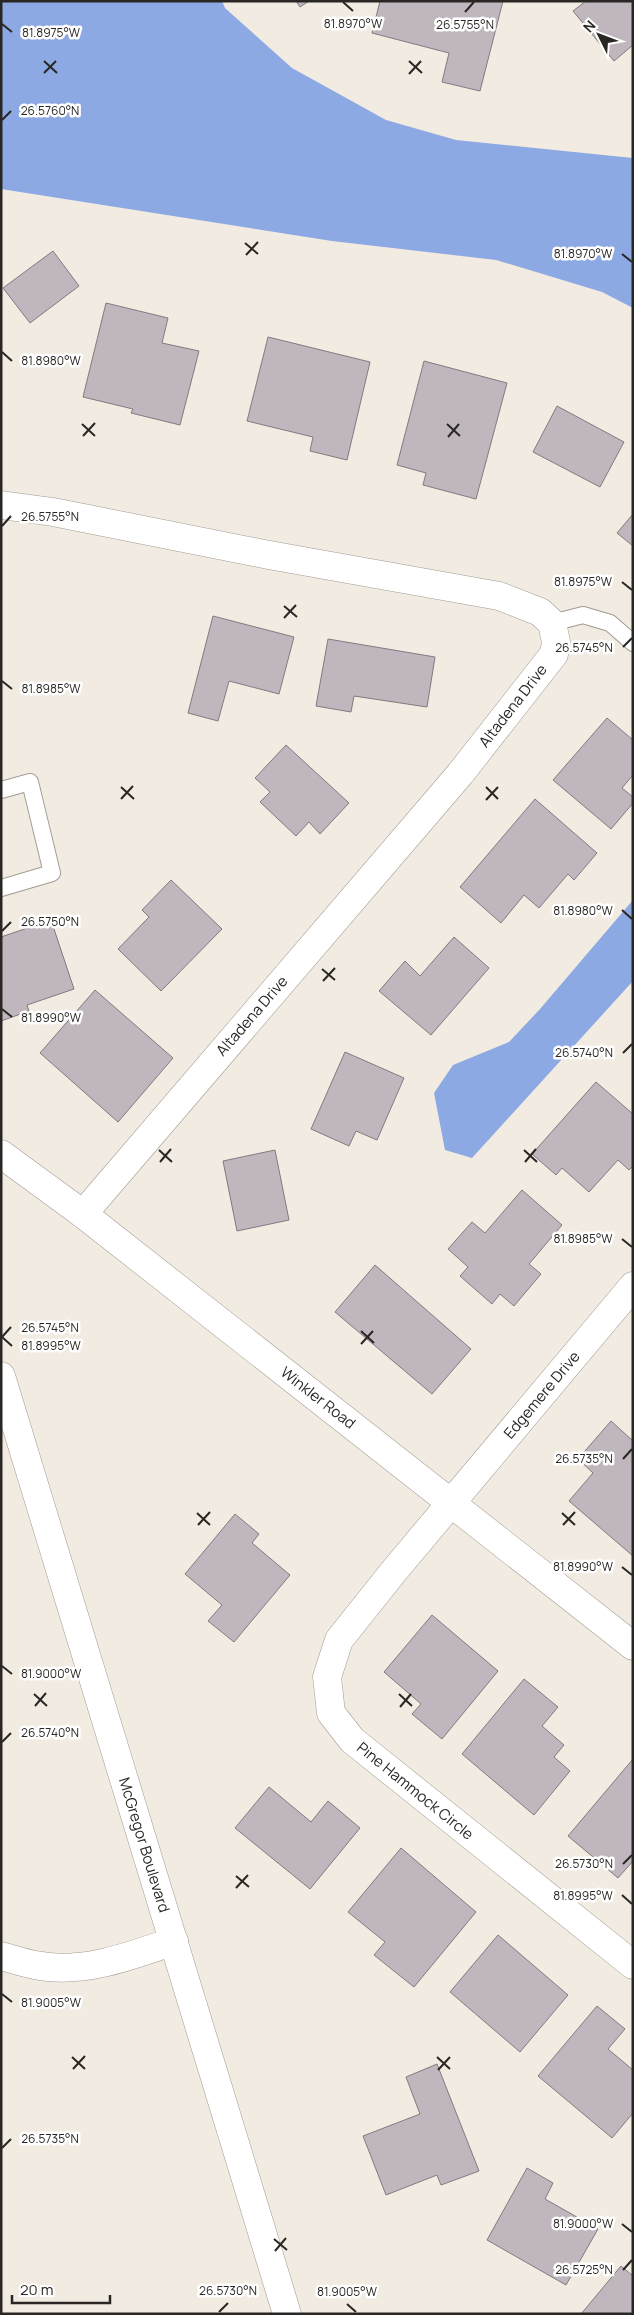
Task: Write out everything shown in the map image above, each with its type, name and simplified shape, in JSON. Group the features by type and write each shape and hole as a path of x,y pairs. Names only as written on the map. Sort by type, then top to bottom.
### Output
{"street":[{"path":"1,505 53,512 498,596 540,612 552,623"},
{"name":"Altadena Drive","path":"83,1214 460,774 554,654 556,642 552,623"},
{"name":"Winkler Road","path":"1,1154 83,1214 633,1646"},
{"name":"Edgemere Drive","path":"451,1503 633,1286"},
{"name":"McGregor Boulevard","path":"1,1376 287,2314"},
{"name":"Pine Hammock Circle","path":"451,1503 339,1640 328,1677 331,1712 352,1740 378,1764 633,1965"},
{"path":"1,1956 36,1966 73,1967 124,1959 174,1941"}],"lane":[{"path":"552,623 583,615 610,623 633,643"},
{"path":"1,790 30,782 52,873 1,888"}],"water":[{"path":"1,1 222,1 225,8 292,68 386,120 456,140 633,158 633,308 602,292 496,260 332,241 1,189"},
{"path":"633,900 633,981 472,1158 445,1150 434,1093 453,1065 509,1042 540,1009"}],"building":[{"path":"296,1 309,1 300,7"},
{"path":"380,1 503,1 480,91 442,82 449,53 372,33"},
{"path":"586,1 633,1 633,45 614,61 573,11"},
{"path":"53,251 79,286 30,323 3,288"},
{"path":"106,303 168,318 162,343 199,351 180,425 131,413 133,409 83,397"},
{"path":"268,337 370,362 347,460 310,451 313,437 247,421"},
{"path":"424,361 507,383 476,499 423,485 426,473 397,465"},
{"path":"557,406 624,442 600,487 533,452"},
{"path":"633,514 633,546 617,533"},
{"path":"213,616 294,637 279,694 229,681 218,721 188,713"},
{"path":"328,639 435,657 427,707 354,696 351,712 316,706"},
{"path":"607,718 633,740 633,775 622,788 633,797 633,803 611,829 553,780"},
{"path":"286,745 349,803 320,834 309,822 296,836 260,802 270,792 255,778"},
{"path":"535,799 597,853 574,880 568,874 539,908 524,895 501,923 460,887"},
{"path":"171,880 222,929 161,991 118,949 149,917 142,910"},
{"path":"51,920 74,989 27,1005 29,1011 1,1021 1,937"},
{"path":"454,937 489,968 431,1035 379,991 405,961 420,976"},
{"path":"95,990 173,1058 118,1122 40,1053"},
{"path":"345,1052 404,1078 377,1140 356,1131 349,1146 311,1129"},
{"path":"596,1082 633,1114 633,1166 629,1170 618,1160 589,1192 562,1168 556,1175 532,1154"},
{"path":"275,1150 289,1220 237,1231 223,1161"},
{"path":"522,1190 562,1225 529,1264 541,1274 514,1306 500,1294 492,1304 460,1276 468,1267 448,1249 472,1222 485,1233"},
{"path":"375,1265 471,1349 432,1394 335,1312"},
{"path":"611,1421 633,1441 633,1556 569,1501 593,1473 578,1459"},
{"path":"235,1514 259,1534 252,1543 290,1575 234,1642 208,1621 222,1605 185,1574"},
{"path":"432,1615 498,1671 442,1739 412,1714 421,1704 384,1672"},
{"path":"524,1679 558,1707 542,1726 564,1745 554,1757 570,1771 534,1815 462,1754"},
{"path":"633,1759 633,1861 618,1878 568,1836"},
{"path":"269,1787 311,1822 328,1801 360,1828 310,1889 235,1828"},
{"path":"401,1848 476,1912 414,1987 374,1955 385,1942 348,1912"},
{"path":"498,1935 568,1995 520,2052 450,1992"},
{"path":"597,2006 625,2029 608,2049 633,2070 633,2113 612,2138 538,2076"},
{"path":"437,2064 479,2171 441,2185 437,2175 386,2195 363,2136 420,2114 406,2077"},
{"path":"527,2168 553,2183 545,2199 598,2229 566,2285 487,2240"},
{"path":"621,2266 633,2276 633,2314 581,2314"}]}
